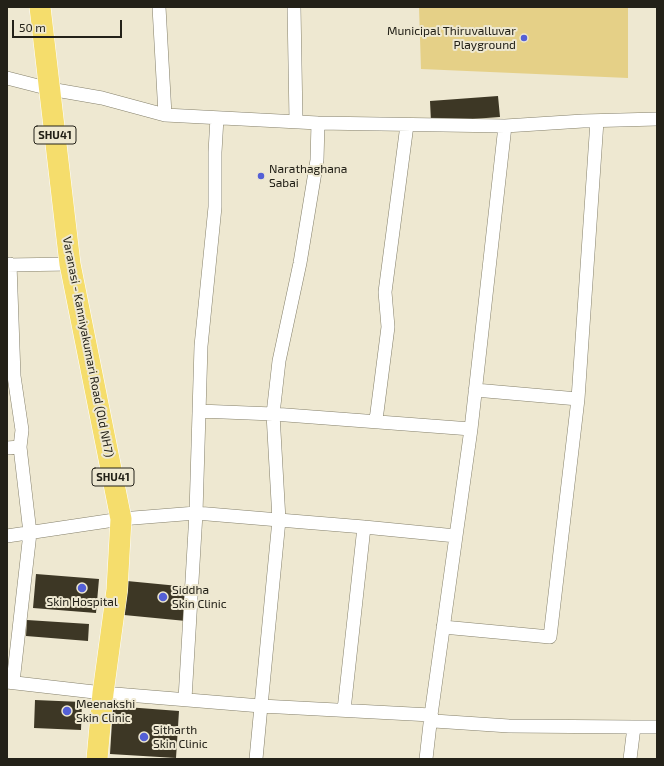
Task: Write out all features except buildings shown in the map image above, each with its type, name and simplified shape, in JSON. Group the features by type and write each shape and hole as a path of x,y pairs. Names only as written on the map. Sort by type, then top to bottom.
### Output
{"main road":[{"name":"Varanasi - Kanniyakumari Road (Old NH7)","path":"40,7 70,264 121,519 117,590 103,693 97,759"}],"street":[{"path":"159,7 165,115"},
{"path":"294,7 296,121"},
{"path":"7,78 50,89 102,98 165,115 318,123 505,126 597,120 657,119"},
{"path":"185,700 196,513 201,346 215,207 215,152 217,118"},
{"path":"443,627 550,637 578,398 597,120"},
{"path":"256,759 279,520 273,414 279,361 317,160 318,123"},
{"path":"376,420 388,327 385,292 406,125"},
{"path":"426,759 476,390 505,126"},
{"path":"70,264 9,264 14,376 22,430 20,447 30,533 10,682 103,693 261,706 431,715"},
{"path":"476,390 578,398"},
{"path":"199,411 376,420 471,429"},
{"path":"7,448 20,447"},
{"path":"7,536 121,519 196,513 456,536"},
{"path":"344,710 364,528"},
{"path":"431,715 434,721 509,726 657,727"},
{"path":"630,759 634,727"}],"shaded area":[{"name":"Municipal Thiruvalluvar Playground","path":"419,7 628,7 628,78 421,69"}],"place":[{"name":"Municipal Thiruvalluvar Playground","path":"524,38"},
{"name":"Narathaghana Sabai","path":"261,176"},
{"name":"Skin Hospital","path":"82,588"},
{"name":"Siddha Skin Clinic","path":"163,597"},
{"name":"Meenakshi Skin Clinic","path":"67,711"},
{"name":"Sitharth Skin Clinic","path":"144,737"}]}
